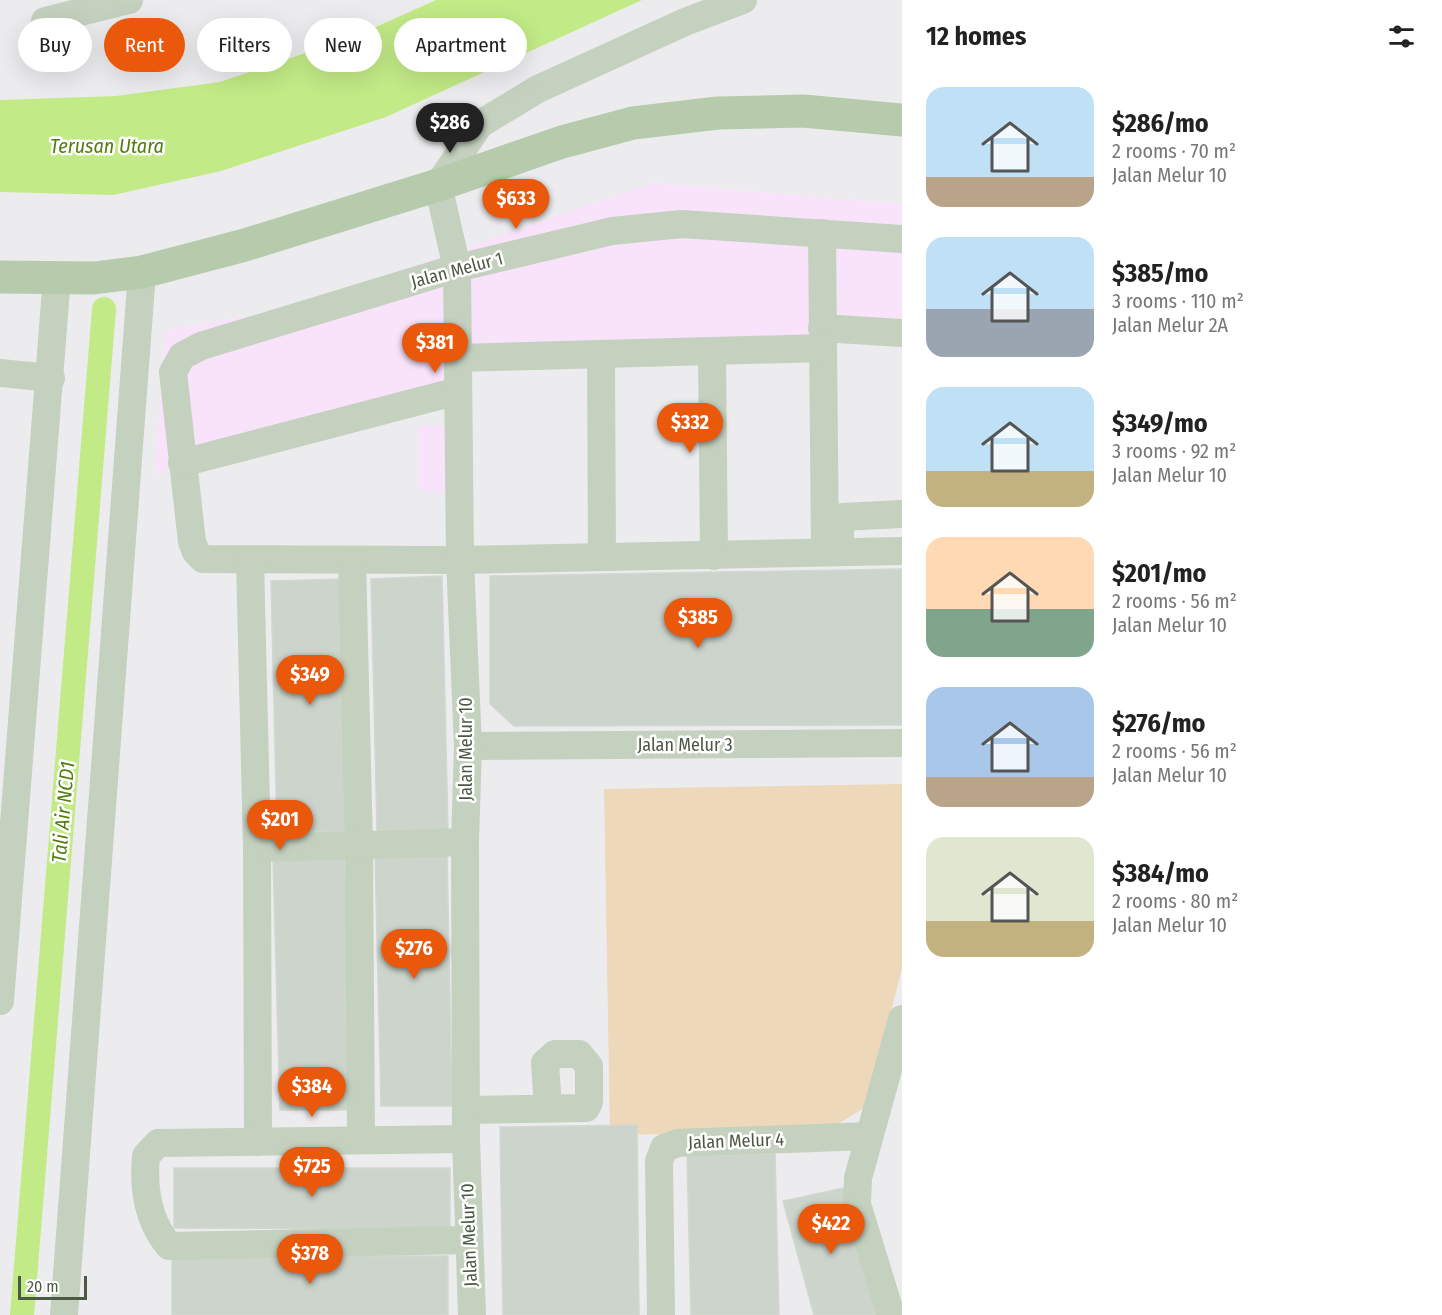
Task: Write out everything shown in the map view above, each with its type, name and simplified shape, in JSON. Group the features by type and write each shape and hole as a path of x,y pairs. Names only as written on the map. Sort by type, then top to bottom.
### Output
{"main road":[{"path":"0,277 94,278 142,272 245,245 438,185 562,142 633,123 718,113 803,111 902,120"}],"street":[{"path":"57,18 129,0"},
{"path":"438,185 480,124 558,80 685,22 743,0"},
{"name":"Jalan Melur 10","path":"438,185 457,268 460,560 468,746 465,842 466,1139 472,1315"},
{"name":"Jalan Melur 1","path":"182,463 173,372 182,356 201,346 457,268 612,231 682,224 902,239"},
{"path":"822,233 823,338 833,551"},
{"path":"64,1315 142,272"},
{"path":"0,1001 51,378 57,277"},
{"path":"458,358 712,352 823,338 902,333"},
{"path":"712,352 714,556"},
{"path":"601,354 602,556"},
{"path":"0,373 51,378"},
{"path":"459,391 182,463 196,552 203,559 460,560 902,551"},
{"path":"833,551 843,517 902,514"},
{"path":"250,560 257,848 258,1142"},
{"path":"352,560 359,845 361,1140"},
{"name":"Jalan Melur 3","path":"468,746 902,743"},
{"path":"257,848 465,842"},
{"path":"891,1315 857,1204 858,1178 902,1019"},
{"path":"466,1110 548,1108"},
{"name":"Jalan Melur 4","path":"661,1315 659,1161 664,1148 678,1143 869,1136"},
{"path":"466,1139 158,1143 146,1156 143,1180 155,1230 169,1246 468,1240"}],"shaded area":[{"path":"653,183 902,204 902,339 471,363 472,392 155,473 165,331 291,308"},
{"path":"418,426 449,426 450,492 419,492"},
{"path":"902,784 902,968 867,1106 827,1131 610,1135 604,789"}],"water":[{"name":"Terusan Utara","path":"436,0 642,0 527,53 527,18 396,18"},
{"name":"Terusan Utara","path":"394,19 394,72 484,72 386,117 221,171 113,195 0,192 0,100 116,96 220,82 249,72 292,72 292,57 304,53 304,72 382,72 382,24"}],"building":[{"path":"902,569 902,725 514,726 490,704 490,576"},
{"path":"442,576 448,830 377,830 371,579"},
{"path":"343,579 349,832 277,832 271,581"},
{"path":"447,853 452,1106 381,1106 375,855"},
{"path":"345,856 351,1110 280,1110 273,858"},
{"path":"637,1125 639,1315 503,1315 500,1127"},
{"path":"775,1154 779,1315 691,1315 687,1156"},
{"path":"174,1168 450,1168 450,1229 174,1228"},
{"path":"844,1188 882,1315 814,1315 783,1201"},
{"path":"172,1256 448,1256 448,1315 172,1315"}],"waterway":[{"name":"Tali Air NCD1","path":"22,1315 104,309"}]}
